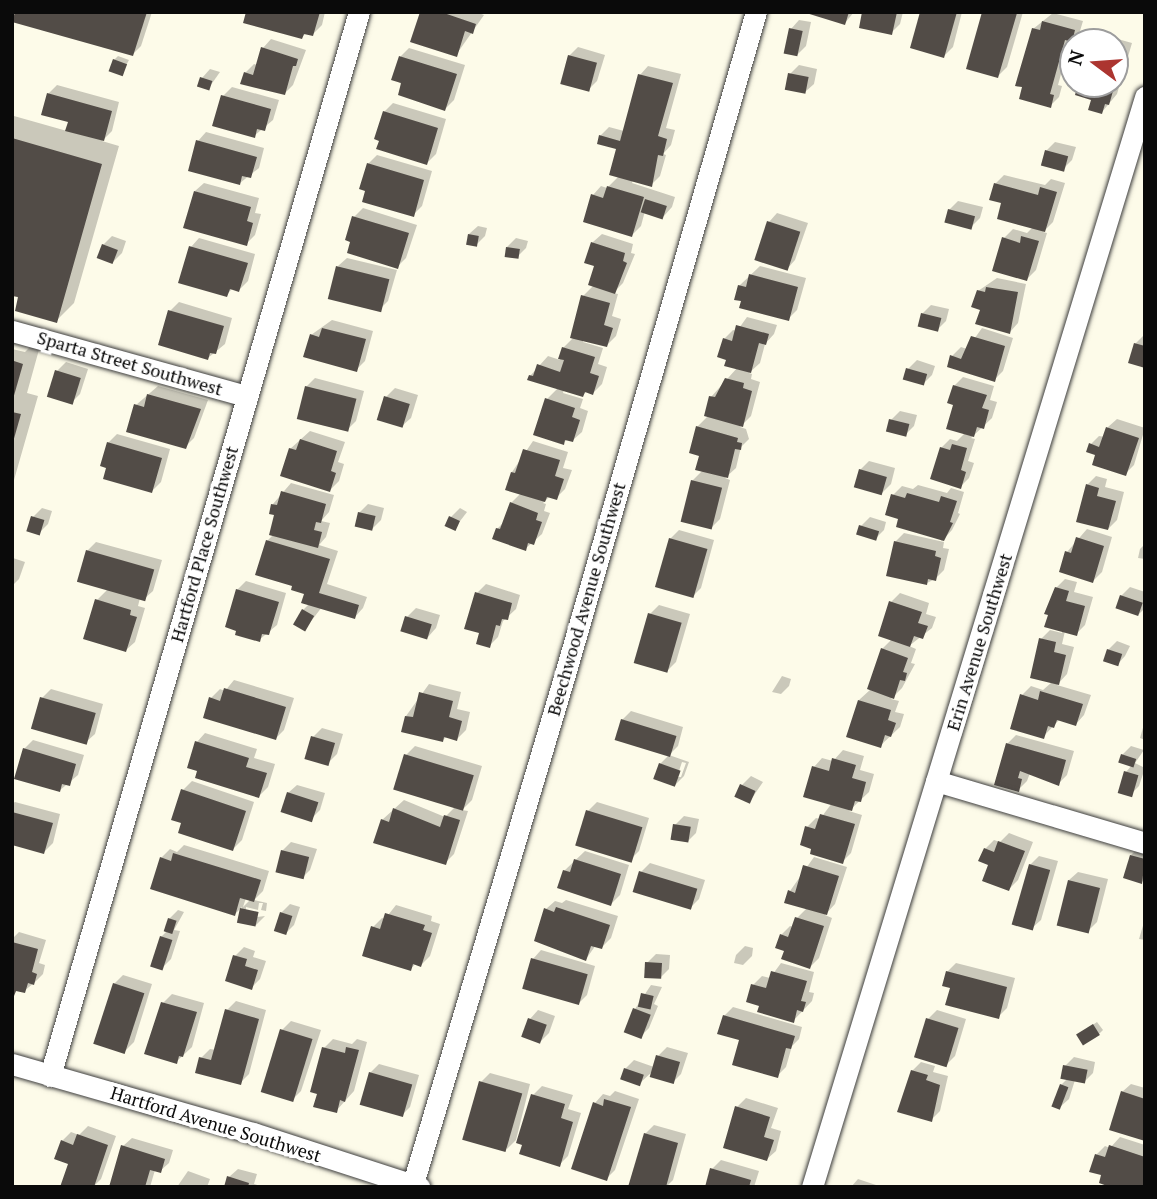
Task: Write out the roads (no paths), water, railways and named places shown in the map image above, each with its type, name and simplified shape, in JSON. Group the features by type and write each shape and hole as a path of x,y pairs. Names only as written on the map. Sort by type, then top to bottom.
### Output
{"street":[{"name":"Hartford Place Southwest","path":"50,1076 359,12"},
{"name":"Beechwood Avenue Southwest","path":"415,1186 756,12"},
{"name":"Erin Avenue Southwest","path":"812,1187 1145,97"},
{"name":"Sparta Street Southwest","path":"12,331 247,396"},
{"path":"936,781 1145,843"},
{"name":"Hartford Avenue Southwest","path":"12,1064 253,1133 415,1186"}]}
